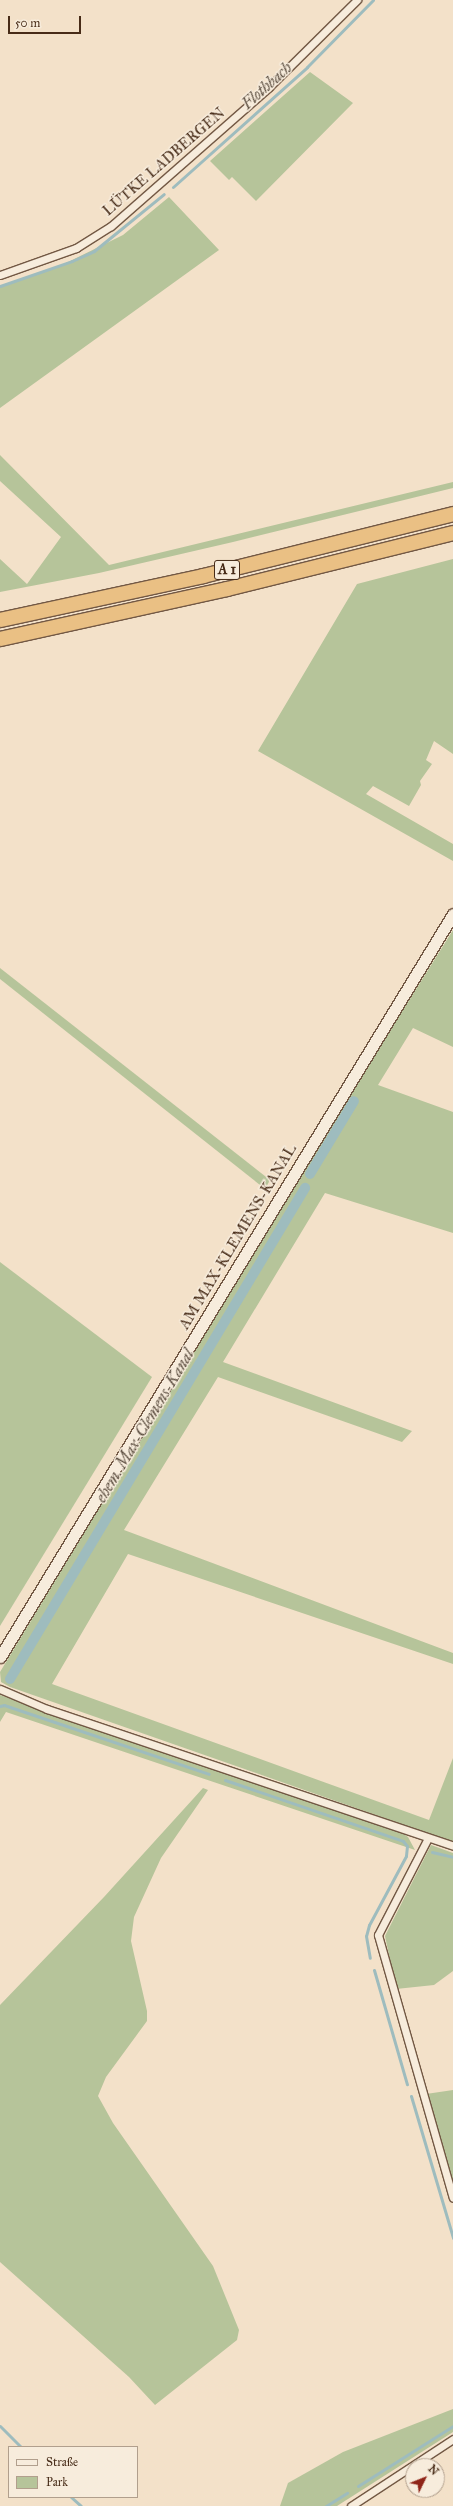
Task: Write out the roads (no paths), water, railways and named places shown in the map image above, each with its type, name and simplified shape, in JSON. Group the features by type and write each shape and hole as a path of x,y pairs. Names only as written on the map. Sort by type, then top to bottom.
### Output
{"highway":[{"name":"A 1","path":"0,620 210,574 453,514"},
{"name":"A 1","path":"0,639 227,589 453,533"}],"main road":[{"name":"AM MAX-KLEMENS-KANAL","path":"0,1658 453,914"}],"street":[{"name":"LÜTKE LADBERGEN","path":"0,276 76,248 111,226 269,87 357,0"},
{"path":"0,1689 47,1709 453,1846"},
{"path":"428,1838 378,1935 453,2198"},
{"path":"351,2506 453,2439"}],"waterway":[{"name":"Flothbach","path":"173,187 307,67 373,0"},
{"name":"Flothbach","path":"0,286 72,261 94,251 164,194"},
{"name":"ehem. Max-Clemens-Kanal","path":"310,1174 354,1101"},
{"name":"ehem. Max-Clemens-Kanal","path":"10,1679 305,1188"},
{"path":"0,1706 4,1705 209,1774"},
{"path":"225,1780 403,1841 407,1846 406,1856 369,1925 366,1936 370,1958"},
{"path":"432,1852 453,1857"},
{"path":"374,1970 407,2084"},
{"path":"411,2096 453,2238"},
{"path":"0,2426 20,2446"},
{"path":"358,2486 453,2426"},
{"path":"326,2506 347,2493"},
{"path":"72,2498 81,2506"}]}
